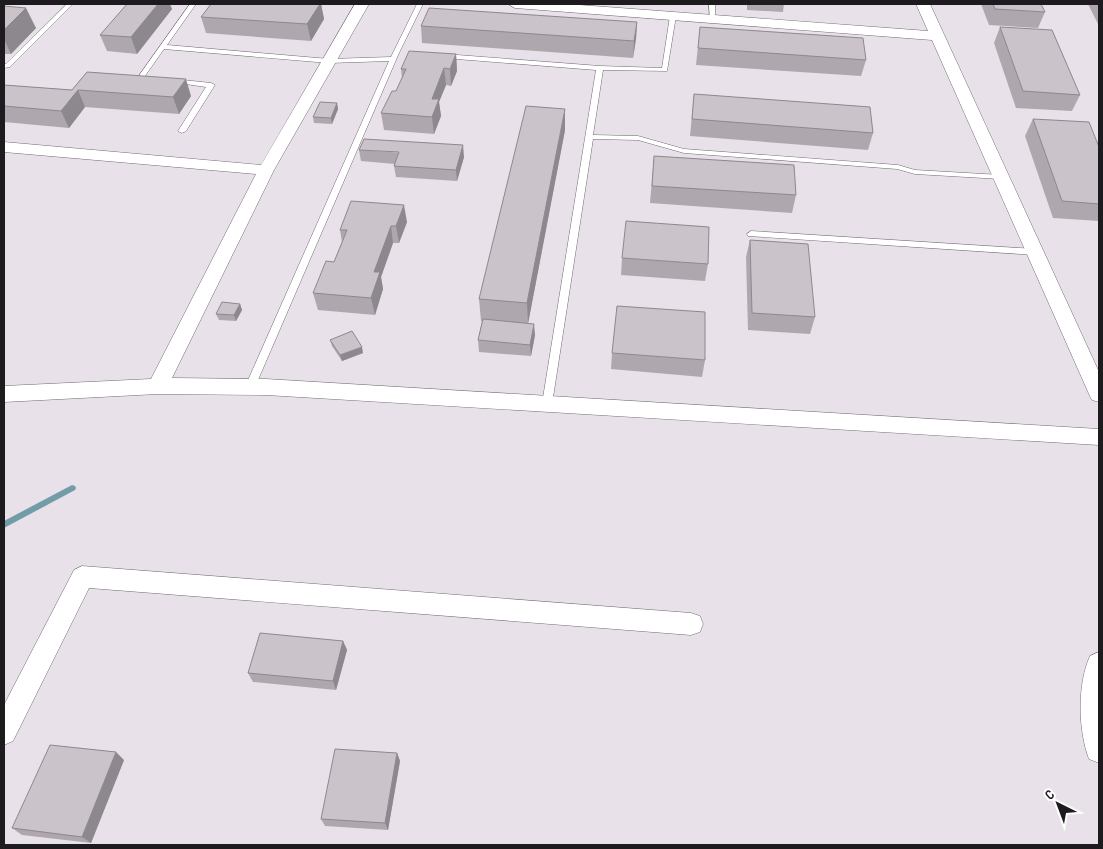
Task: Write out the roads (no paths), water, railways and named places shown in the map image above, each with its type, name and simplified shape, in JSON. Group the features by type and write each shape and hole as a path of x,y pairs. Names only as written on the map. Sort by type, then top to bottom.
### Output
{"street":[{"path":"158,386 266,170 362,4"},
{"path":"514,4 938,36"},
{"path":"923,4 1099,394"},
{"path":"4,147 266,170"},
{"path":"4,394 158,386 250,387 1099,439"},
{"path":"4,732 82,577 691,624"},
{"path":"1099,664 1093,710 1099,749"}],"lane":[{"path":"4,66 8,66 70,4"},
{"path":"158,80 140,78 193,4"},
{"path":"250,387 420,4"},
{"path":"712,4 713,19"},
{"path":"440,56 600,68 666,70 673,16"},
{"path":"162,46 330,61 397,55"},
{"path":"547,404 600,68"},
{"path":"166,81 211,85 182,131"},
{"path":"590,137 638,138 684,151 898,167 915,172 1001,177"},
{"path":"751,234 1035,252"}],"waterway":[{"path":"4,525 72,488"}]}
